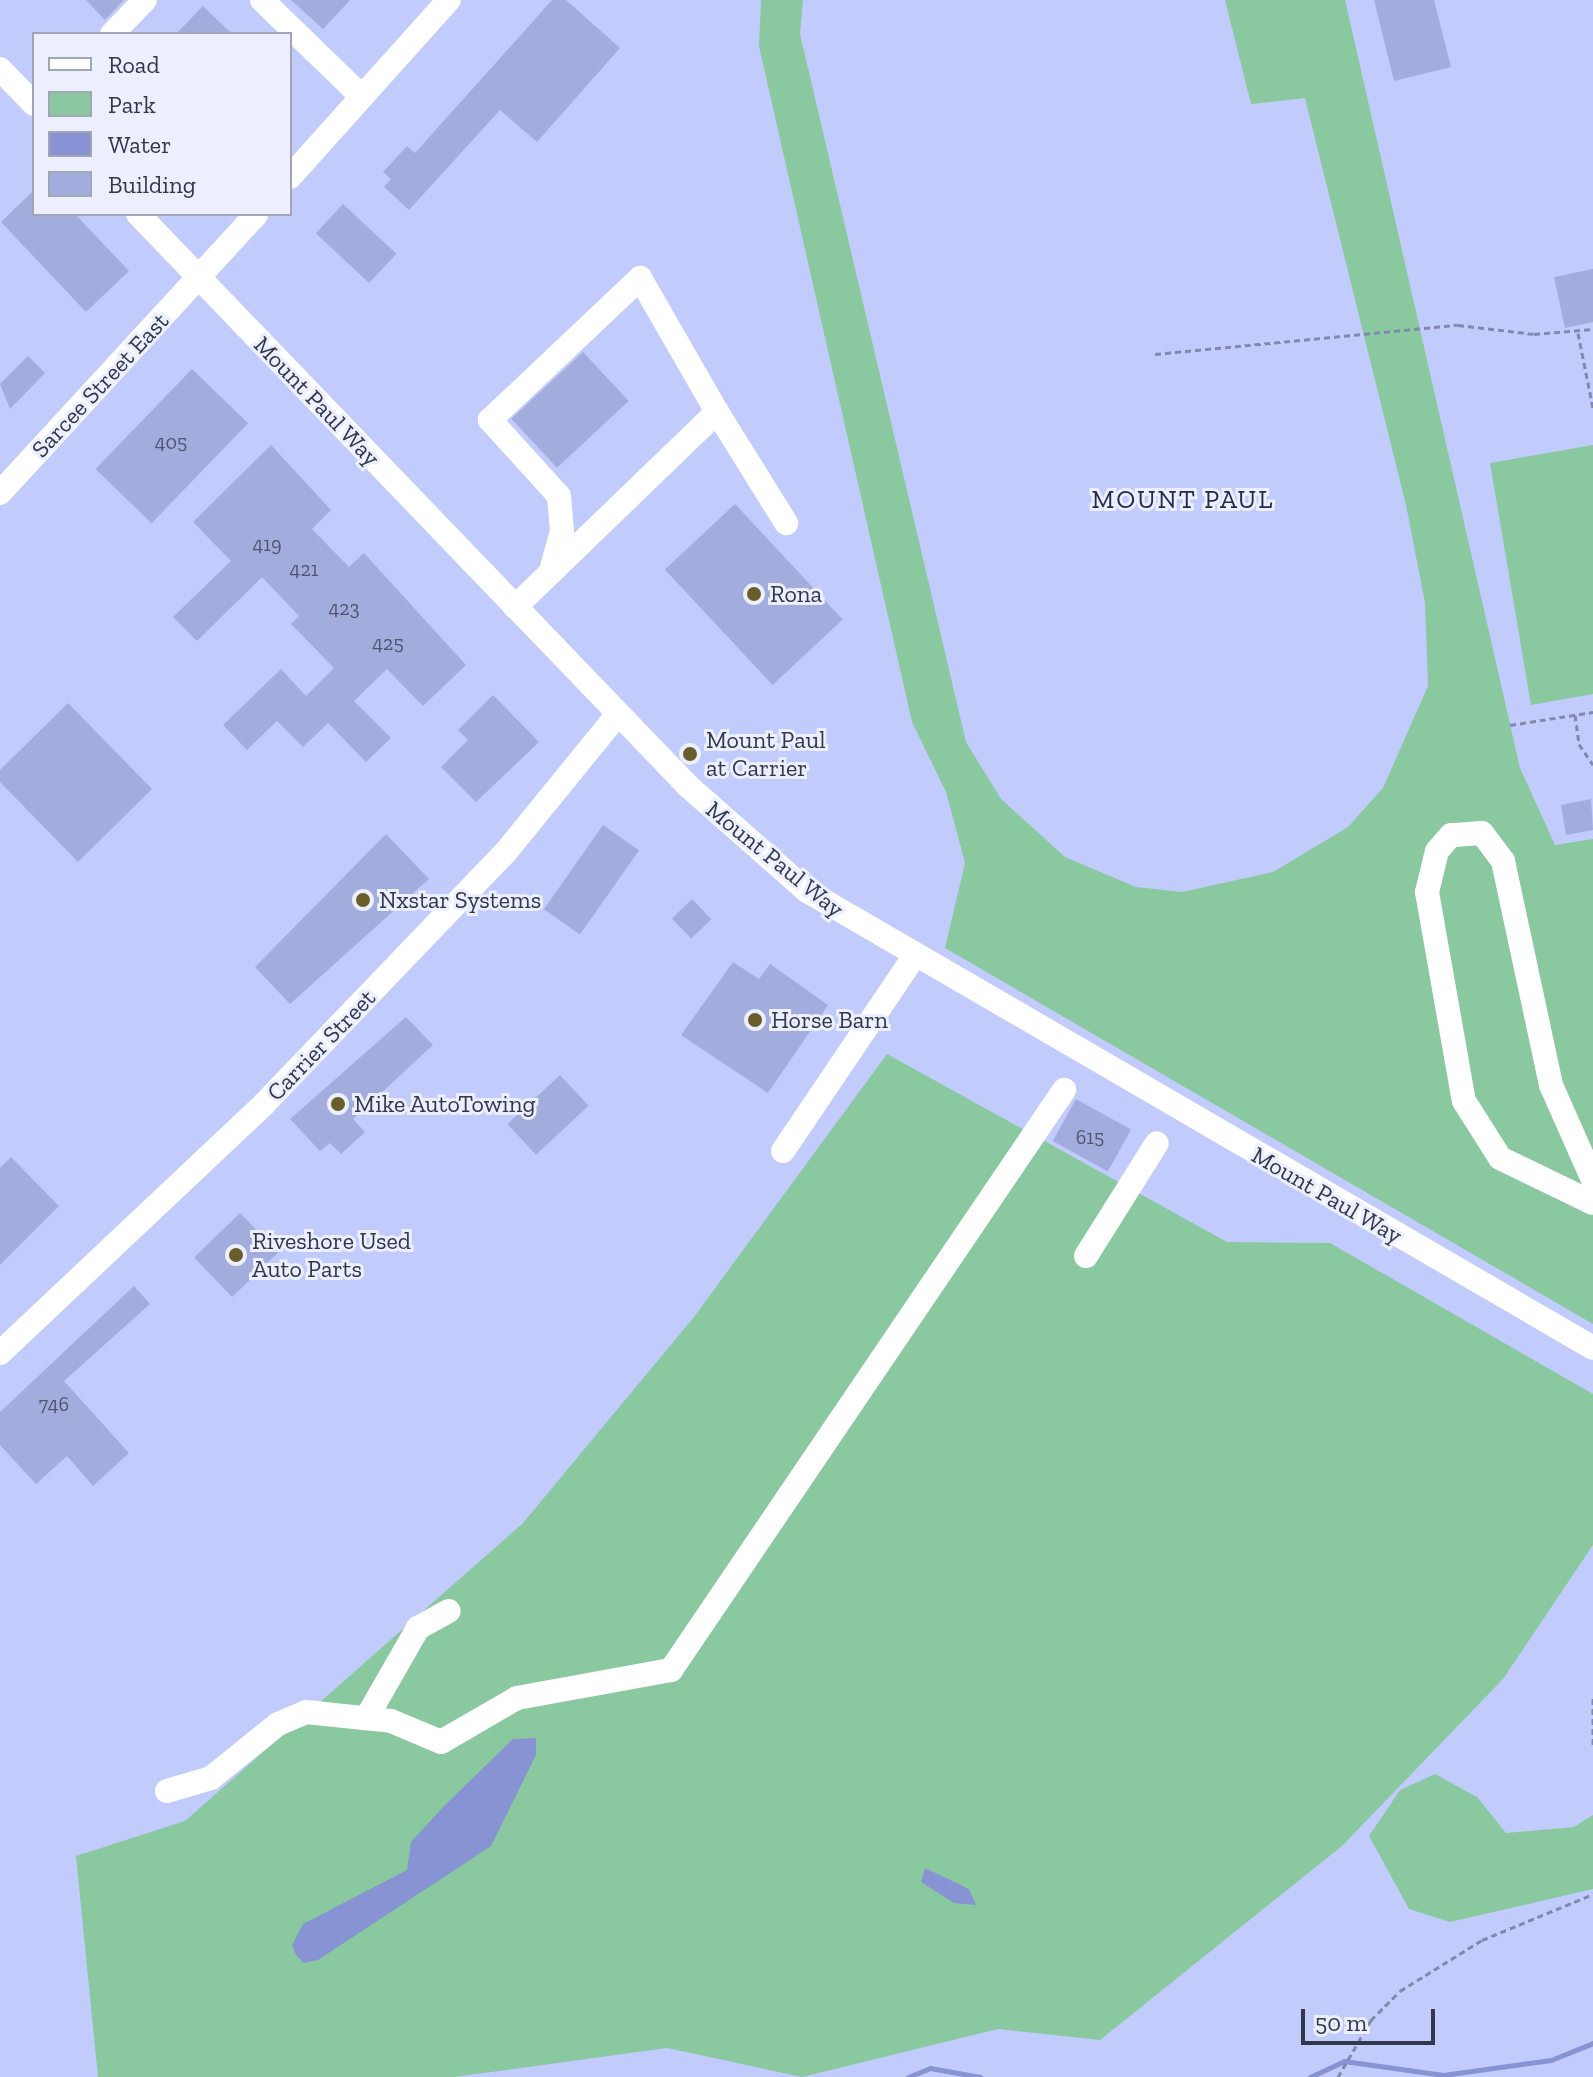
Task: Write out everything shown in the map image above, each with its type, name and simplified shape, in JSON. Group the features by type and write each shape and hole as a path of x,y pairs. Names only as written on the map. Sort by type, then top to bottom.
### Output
{"street":[{"path":"114,32 145,0"},
{"path":"262,0 362,97"},
{"path":"292,175 449,0"},
{"path":"0,69 32,102"},
{"name":"Mount Paul Way","path":"140,216 618,714 751,846 913,958 1593,1348"},
{"name":"Sarcee Street East","path":"0,493 255,216"},
{"path":"551,571 562,531 559,496 490,420 640,278 717,412 786,523"},
{"path":"515,607 717,412"},
{"name":"Carrier Street","path":"0,1353 264,1104 505,853 618,714"},
{"path":"1593,1180 1551,1085 1503,861 1482,833 1451,835 1433,861 1427,892 1464,1101 1500,1158 1593,1203"},
{"path":"783,1151 913,958"},
{"path":"167,1791 211,1778 293,1716 323,1711 367,1717 441,1742 517,1698 649,1679 677,1665 717,1595 1064,1090"},
{"path":"1086,1256 1157,1143"},
{"path":"367,1717 418,1628 433,1614 449,1611"}],"path":[{"path":"1155,354 1458,325 1578,333 1593,329"},
{"path":"1578,333 1593,408"},
{"path":"1510,725 1593,712"},
{"path":"1575,715 1579,744 1593,765"},
{"path":"1593,1698 1593,1745"},
{"path":"1338,2077 1371,2020 1400,1991 1482,1940 1593,1894"}],"green space":[{"path":"761,0 803,0 800,34 966,742 1001,799 1065,857 1136,887 1182,892 1273,872 1348,827 1383,788 1428,686 1425,603 1406,505 1305,98 1251,104 1225,0 1345,0 1520,768 1555,845 1593,839 1593,1324 945,948 965,863 946,792 912,722 759,46"},
{"path":"1593,445 1593,694 1531,705 1490,463"},
{"path":"887,1054 1227,1242 1330,1243 1593,1394 1593,1545 1503,1679 1342,1846 1100,2040 998,2029 802,2077 667,2048 454,2077 98,2077 76,1856 185,1821 523,1523 694,1317"},
{"path":"1435,1774 1477,1797 1506,1833 1574,1827 1593,1815 1593,1889 1450,1922 1409,1909 1369,1836 1400,1790"}],"water":[{"path":"536,1738 536,1755 491,1846 318,1960 304,1963 296,1955 292,1945 303,1924 407,1870 411,1842 443,1807 513,1739"},
{"path":"925,1868 969,1889 976,1905 954,1903 921,1882"}],"building":[{"path":"86,0 124,0 105,20"},
{"path":"291,0 350,0 323,29"},
{"path":"552,0 566,0 620,48 537,142 500,110 409,210 384,187 391,179 383,172 407,146 415,153"},
{"path":"1374,0 1434,0 1451,67 1394,81"},
{"path":"203,6 230,32 178,32"},
{"path":"32,192 32,216 77,216 129,271 86,312 1,222"},
{"path":"343,204 396,254 369,283 316,233"},
{"path":"1593,269 1593,322 1565,328 1554,277"},
{"path":"583,352 629,401 557,468 511,419"},
{"path":"28,356 45,373 10,409 0,384"},
{"path":"192,369 248,423 152,523 95,469"},
{"path":"271,445 331,510 312,529 349,567 364,553 466,665 423,706 387,669 354,701 391,738 366,762 328,723 303,747 277,721 247,750 223,725 281,669 306,696 334,668 291,624 299,616 262,577 197,641 173,617 231,561 193,522"},
{"name":"Rona","path":"735,504 843,620 773,685 665,569"},
{"path":"493,695 539,742 476,802 441,767 468,740 458,730"},
{"path":"68,703 152,789 78,862 0,782 0,770"},
{"path":"1591,799 1593,830 1566,835 1561,805"},
{"path":"603,825 639,850 580,935 544,909"},
{"name":"Nxstar Systems","path":"386,834 429,879 290,1004 255,967"},
{"path":"692,899 711,919 691,939 672,918"},
{"name":"Horse Barn","path":"733,962 759,979 770,964 828,1005 768,1093 681,1035"},
{"name":"Mike AutoTowing","path":"406,1017 433,1045 353,1119 365,1132 341,1154 330,1143 320,1151 290,1119"},
{"path":"560,1075 589,1106 536,1155 507,1124"},
{"path":"1076,1099 1131,1130 1108,1172 1053,1141"},
{"path":"11,1157 59,1206 0,1265 0,1168"},
{"name":"Riveshore Used Auto Parts","path":"240,1213 278,1253 232,1297 194,1257"},
{"path":"134,1286 150,1304 64,1381 129,1453 93,1486 67,1456 36,1484 0,1445 0,1412"}],"waterway":[{"path":"1310,2077 1344,2061 1443,2075 1551,2060 1593,2043"},
{"path":"908,2077 930,2068 980,2077"}],"place":[{"name":"Rona","path":"754,594"},
{"name":"Mount Paul at Carrier","path":"690,754"},
{"name":"Nxstar Systems","path":"363,900"},
{"name":"Horse Barn","path":"755,1020"},
{"name":"Mike AutoTowing","path":"338,1104"},
{"name":"Riveshore Used Auto Parts","path":"236,1255"}],"district":[{"name":"MOUNT PAUL","path":"1183,500"}]}
